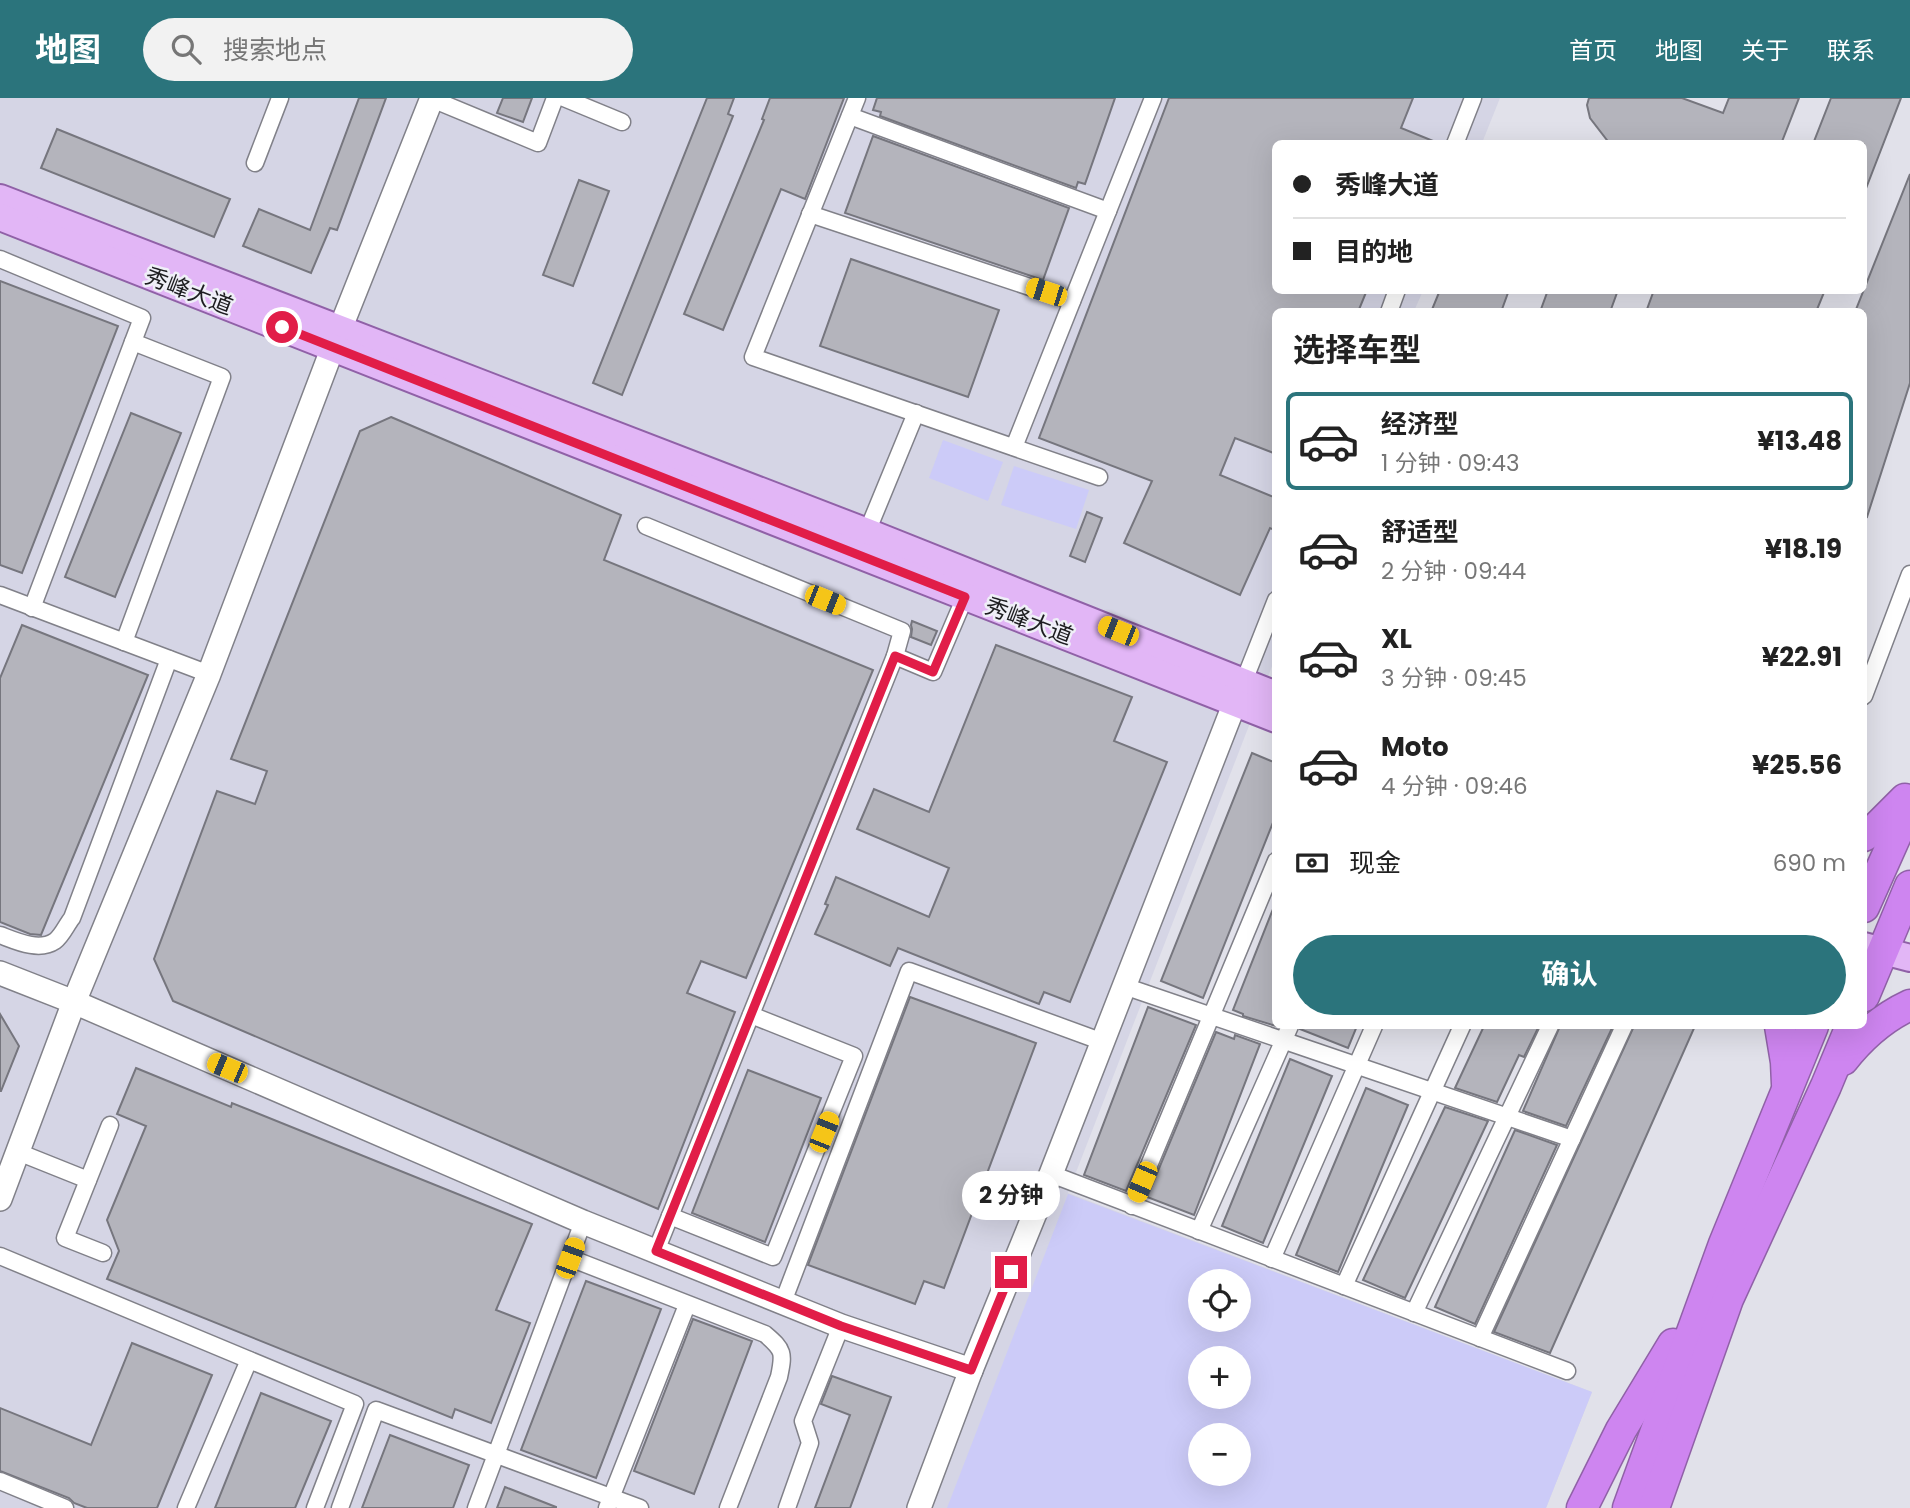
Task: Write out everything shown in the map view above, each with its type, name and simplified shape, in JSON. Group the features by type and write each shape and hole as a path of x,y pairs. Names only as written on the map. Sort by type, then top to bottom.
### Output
{"highway":[{"path":"1867,834 1896,810 1910,793"},
{"path":"1867,902 1910,804"},
{"path":"1867,990 1903,922 1910,886"},
{"path":"1826,1086 1852,1049 1868,1033 1910,1004"},
{"path":"1780,1029 1787,1086"},
{"path":"1628,1508 1706,1290 1787,1086 1813,1029"},
{"path":"1654,1508 1728,1298 1850,1029"},
{"path":"1582,1508 1621,1430 1706,1290"}],"main road":[{"name":"秀峰大道","path":"0,198 965,597 1239,692 1272,695"},
{"name":"秀峰大道","path":"0,217 867,532 1239,692 1272,716"},
{"path":"1867,910 1903,922"}],"street":[{"path":"255,163 280,98"},
{"path":"0,1199 74,1002 209,674 432,98 538,143 555,98"},
{"path":"564,98 622,122"},
{"path":"857,98 753,357 1099,477"},
{"path":"1014,447 1153,98"},
{"path":"1457,140 1473,98"},
{"path":"850,116 1108,211"},
{"path":"810,214 1072,301"},
{"path":"0,259 142,318 32,608"},
{"path":"124,642 222,377 134,342"},
{"path":"867,532 916,413"},
{"path":"646,526 902,631 895,656 656,1251"},
{"path":"1867,688 1910,574"},
{"path":"895,656 933,672 965,597"},
{"path":"1,600 32,608 209,674"},
{"path":"919,1508 1272,610"},
{"path":"0,935 19,943 38,946 55,941 72,918 169,659"},
{"path":"1132,1206 1272,871"},
{"path":"783,1302 909,971 1102,1042"},
{"path":"0,972 583,1222 841,1326 971,1370"},
{"path":"1125,986 1212,1016 1286,1033 1357,1066 1572,1139"},
{"path":"670,1216 773,1257 788,1220 854,1056 751,1015"},
{"path":"1272,1259 1373,1029"},
{"path":"1344,1286 1461,1029"},
{"path":"1414,1313 1549,1029"},
{"path":"1480,1338 1623,1029"},
{"path":"1199,1231 1286,1033"},
{"path":"103,1253 65,1238 110,1125"},
{"path":"18,1153 88,1180"},
{"path":"1051,1174 1567,1371"},
{"path":"476,1508 583,1222"},
{"path":"0,1256 355,1404 315,1508"},
{"path":"570,1258 765,1334 778,1344 783,1358 779,1377 728,1508"},
{"path":"609,1503 687,1305"},
{"path":"787,1508 810,1443 803,1422 841,1326"},
{"path":"186,1508 249,1360"},
{"path":"340,1508 376,1410 496,1454 609,1503 640,1508"},
{"path":"0,1481 65,1508"}],"shaded area":[{"path":"0,98 1500,98 1483,140 1272,140 1272,294 1422,294 1415,308 1272,308 1272,666 1068,1193 1592,1392 1546,1508 0,1508"},
{"path":"943,440 1003,462 988,501 929,478"},
{"path":"1014,466 1089,490 1076,529 1001,505"},
{"path":"1068,1194 1592,1392 1546,1508 947,1508"}],"building":[{"path":"359,98 386,98 337,230 330,228 311,273 243,246 259,209 310,230"},
{"path":"503,98 532,98 523,122 497,113"},
{"path":"707,98 734,98 728,114 733,116 622,395 593,383"},
{"path":"770,98 844,98 805,199 781,189 723,330 684,314 764,120 762,119"},
{"path":"877,98 1115,98 1085,184 1078,182 1076,188 880,116 881,112 873,110"},
{"path":"1169,98 1413,98 1401,128 1431,140 1272,140 1272,294 1365,294 1360,308 1272,308 1272,452 1235,438 1220,475 1272,496 1272,529 1270,528 1240,595 1124,543 1152,481 1039,438"},
{"path":"1589,98 1682,98 1723,113 1729,98 1799,98 1783,140 1607,140 1590,118 1587,105"},
{"path":"1831,98 1901,98 1867,186 1867,140 1815,140"},
{"path":"57,129 230,199 214,237 41,168"},
{"path":"873,136 1069,208 1043,280 845,213"},
{"path":"1910,174 1910,383 1867,517 1867,308 1857,308 1862,294 1867,294 1867,282"},
{"path":"579,180 609,191 573,286 543,275"},
{"path":"851,259 999,310 968,397 820,346"},
{"path":"0,281 118,326 22,573 0,565"},
{"path":"1438,294 1508,294 1502,308 1433,308"},
{"path":"1547,294 1617,294 1611,308 1541,308"},
{"path":"1653,294 1823,294 1818,308 1647,308"},
{"path":"131,413 181,433 115,597 65,577"},
{"path":"391,417 621,515 604,560 873,670 746,978 701,961 687,993 735,1012 658,1209 173,1001 154,959 217,791 255,804 267,771 231,759 360,431"},
{"path":"1087,512 1102,518 1085,562 1070,556"},
{"path":"912,621 937,631 931,645 911,637"},
{"path":"22,625 148,675 41,935 30,934 0,922 0,678"},
{"path":"996,645 1132,697 1114,741 1167,762 1070,1002 1044,992 1039,1004 898,948 890,966 815,934 828,905 825,904 836,877 929,917 949,868 857,829 874,789 929,812"},
{"path":"1252,753 1272,761 1272,825 1203,998 1161,981"},
{"path":"1272,912 1272,1025 1233,1010"},
{"path":"910,997 1036,1043 944,1288 924,1281 915,1304 808,1265"},
{"path":"1148,1007 1196,1025 1126,1191 1084,1175"},
{"path":"0,1014 19,1046 1,1091 0,1091"},
{"path":"1300,1029 1356,1029 1348,1048"},
{"path":"1483,1029 1538,1029 1524,1057 1519,1055 1497,1102 1455,1088"},
{"path":"1559,1029 1612,1029 1566,1126 1523,1111"},
{"path":"1633,1029 1694,1029 1550,1353 1494,1332"},
{"path":"1216,1032 1234,1039 1235,1035 1260,1044 1194,1215 1147,1197"},
{"path":"1290,1059 1332,1076 1263,1243 1222,1226"},
{"path":"136,1068 231,1107 232,1103 532,1224 496,1310 530,1323 491,1423 455,1409 452,1418 107,1279 119,1251 107,1220 146,1126 117,1114"},
{"path":"748,1070 821,1098 765,1242 692,1213"},
{"path":"1366,1088 1408,1105 1338,1272 1296,1255"},
{"path":"1445,1107 1488,1121 1405,1298 1363,1280"},
{"path":"1515,1130 1557,1145 1475,1324 1435,1307"},
{"path":"586,1281 661,1309 596,1478 521,1450"},
{"path":"693,1319 752,1341 694,1494 634,1471"},
{"path":"132,1343 212,1375 157,1508 87,1508 69,1498 0,1471 0,1408 91,1445"},
{"path":"832,1376 891,1397 850,1508 815,1508 850,1415 821,1404"},
{"path":"261,1393 331,1421 295,1508 215,1508"},
{"path":"390,1435 469,1465 453,1508 362,1508"},
{"path":"505,1487 556,1507 556,1508 497,1508"}],"route":[{"path":"282,327 965,597 933,672 895,656 656,1251 841,1326 971,1370 1011,1272"}]}
